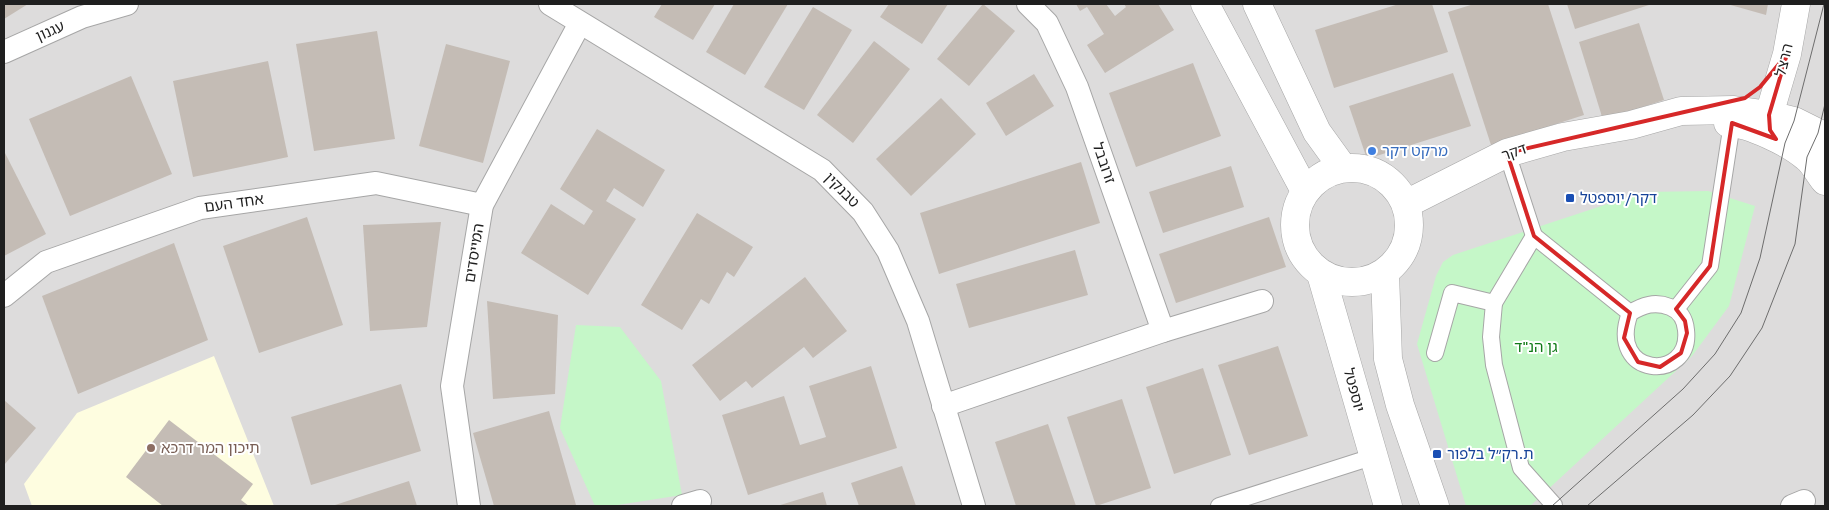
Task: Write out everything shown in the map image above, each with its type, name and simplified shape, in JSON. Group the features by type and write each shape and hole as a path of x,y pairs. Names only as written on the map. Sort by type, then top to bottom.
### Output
{"street":[{"name":"עגנון","path":"4,52 82,17 127,4"},
{"name":"טבנקין","path":"550,4 822,170 863,212 888,252 918,321 974,506"},
{"name":"זרובבל","path":"1028,4 1047,23 1077,87 1163,331"},
{"path":"1205,4 1305,191"},
{"path":"1257,4 1318,132 1343,168"},
{"name":"הרצל","path":"1772,127 1796,4"},
{"name":"המייסדים","path":"469,506 452,386 482,205 580,23"},
{"path":"1680,111 1722,105 1746,98 1760,87 1787,54"},
{"name":"דקר","path":"1406,204 1507,153 1564,137 1631,125 1680,111 1734,110 1772,127"},
{"path":"1772,127 1794,121 1818,133 1825,145"},
{"path":"1676,309 1710,266 1732,123"},
{"name":"דקר","path":"1631,125 1732,123 1772,127"},
{"path":"1772,127 1807,157 1825,182"},
{"path":"1507,153 1534,236 1630,313"},
{"path":"1343,168 1359,168 1374,172 1387,180 1406,204 1410,219 1407,242 1397,263 1385,273 1360,283 1333,280 1321,274 1307,262 1298,245 1294,226 1297,208 1305,191 1322,176 1343,168"},
{"name":"אחד העם","path":"4,296 46,262 200,208 376,183 482,205"},
{"path":"1534,236 1494,303 1491,337 1494,365 1521,468 1554,505"},
{"path":"1385,273 1388,359 1400,405 1435,506"},
{"name":"יוספטל","path":"1321,274 1372,457 1388,506"},
{"path":"1435,353 1452,293 1494,303"},
{"path":"943,406 1163,331 1262,301"},
{"path":"1652,304 1664,304 1676,309 1685,321 1686,344 1671,363 1660,367 1649,367 1638,362 1629,351 1624,338 1625,327 1630,313 1652,304"},
{"path":"1219,506 1372,457"}],"highlighted area":[{"path":"1787,54 1769,115 1770,130 1776,139 1732,123 1710,266 1676,309 1685,321 1687,333 1681,353 1660,367 1638,362 1624,338 1630,313 1534,236 1507,153 1745,98 1760,87"}],"shaded area":[{"path":"4,4 1825,4 1825,506 4,506"},
{"name":"תיכון המר דרכא","path":"214,356 274,506 32,506 24,484 77,413"}],"green space":[{"name":"גן הנ\"ד","path":"1708,191 1755,206 1729,306 1692,356 1530,506 1466,506 1417,344 1436,276 1443,262 1453,255 1644,192"},
{"path":"576,325 620,327 661,381 682,495 611,506 595,506 560,428"}],"building":[{"path":"4,4 28,4 4,19"},
{"path":"662,4 715,4 693,40 654,17"},
{"path":"734,4 788,4 745,75 706,52"},
{"path":"889,4 948,4 922,44 880,17"},
{"path":"983,4 1015,31 969,86 937,59"},
{"path":"1076,4 1106,4 1115,16 1126,7 1124,4 1158,4 1174,30 1105,73 1087,45 1104,34 1087,7 1080,11"},
{"path":"1399,4 1432,4 1448,52 1334,88 1315,30"},
{"path":"1474,4 1548,4 1584,115 1491,145 1448,12"},
{"path":"1567,4 1652,4 1575,29"},
{"path":"1727,4 1768,4 1766,15"},
{"path":"813,7 852,30 804,110 764,87"},
{"path":"1639,23 1664,100 1603,120 1579,42"},
{"path":"377,31 395,139 314,151 296,44"},
{"path":"874,41 910,69 853,143 817,115"},
{"path":"446,44 510,61 483,163 419,146"},
{"path":"268,61 288,157 193,177 173,81"},
{"path":"1193,63 1221,136 1136,167 1109,93"},
{"path":"1453,73 1471,126 1367,159 1349,106"},
{"path":"1034,74 1054,106 1006,136 986,103"},
{"path":"131,76 172,174 70,216 29,119"},
{"path":"941,98 976,134 911,196 876,159"},
{"path":"597,129 665,170 643,207 614,188 606,201 636,219 588,295 521,253 551,204 584,225 593,211 560,189"},
{"path":"4,151 46,234 4,256"},
{"path":"1081,162 1100,223 939,274 920,213"},
{"path":"1231,166 1244,207 1163,233 1149,192"},
{"path":"697,213 753,247 734,277 727,272 709,304 701,299 682,330 641,305"},
{"path":"307,217 343,325 259,353 223,246"},
{"path":"1269,217 1286,267 1176,303 1159,254"},
{"path":"441,222 427,327 370,331 363,225"},
{"path":"174,243 208,340 78,394 42,296"},
{"path":"1075,250 1088,295 969,328 956,284"},
{"path":"805,277 847,331 813,358 804,347 752,388 746,381 720,401 692,365"},
{"path":"487,301 558,315 555,394 493,399"},
{"path":"1278,346 1308,436 1249,455 1218,365"},
{"path":"871,366 897,448 748,495 722,415 784,396 800,445 826,437 809,386"},
{"path":"1203,368 1231,455 1174,474 1146,387"},
{"path":"401,384 421,451 311,485 291,417"},
{"path":"1122,399 1151,488 1096,506 1067,417"},
{"path":"4,400 36,428 4,465"},
{"path":"549,411 576,505 494,506 473,433"},
{"path":"169,420 253,484 241,500 249,506 163,506 126,477"},
{"path":"1048,424 1076,506 1016,506 995,442"},
{"path":"902,466 916,506 859,506 851,483"},
{"path":"409,481 417,506 332,506"},
{"path":"823,492 827,506 777,506"}],"tram line":[{"path":"1552,506 1683,389 1715,354 1741,313 1760,258 1785,143 1794,121 1824,4"},
{"path":"1587,506 1693,415 1730,376 1762,328 1795,244 1807,157 1818,133 1825,104"}],"place":[{"name":"מרקט דקר","path":"1372,151"},
{"name":"דקר/יוספטל","path":"1570,198"},
{"name":"תיכון המר דרכא","path":"151,448"},
{"name":"ת.רק״ל בלפור","path":"1437,454"}]}
